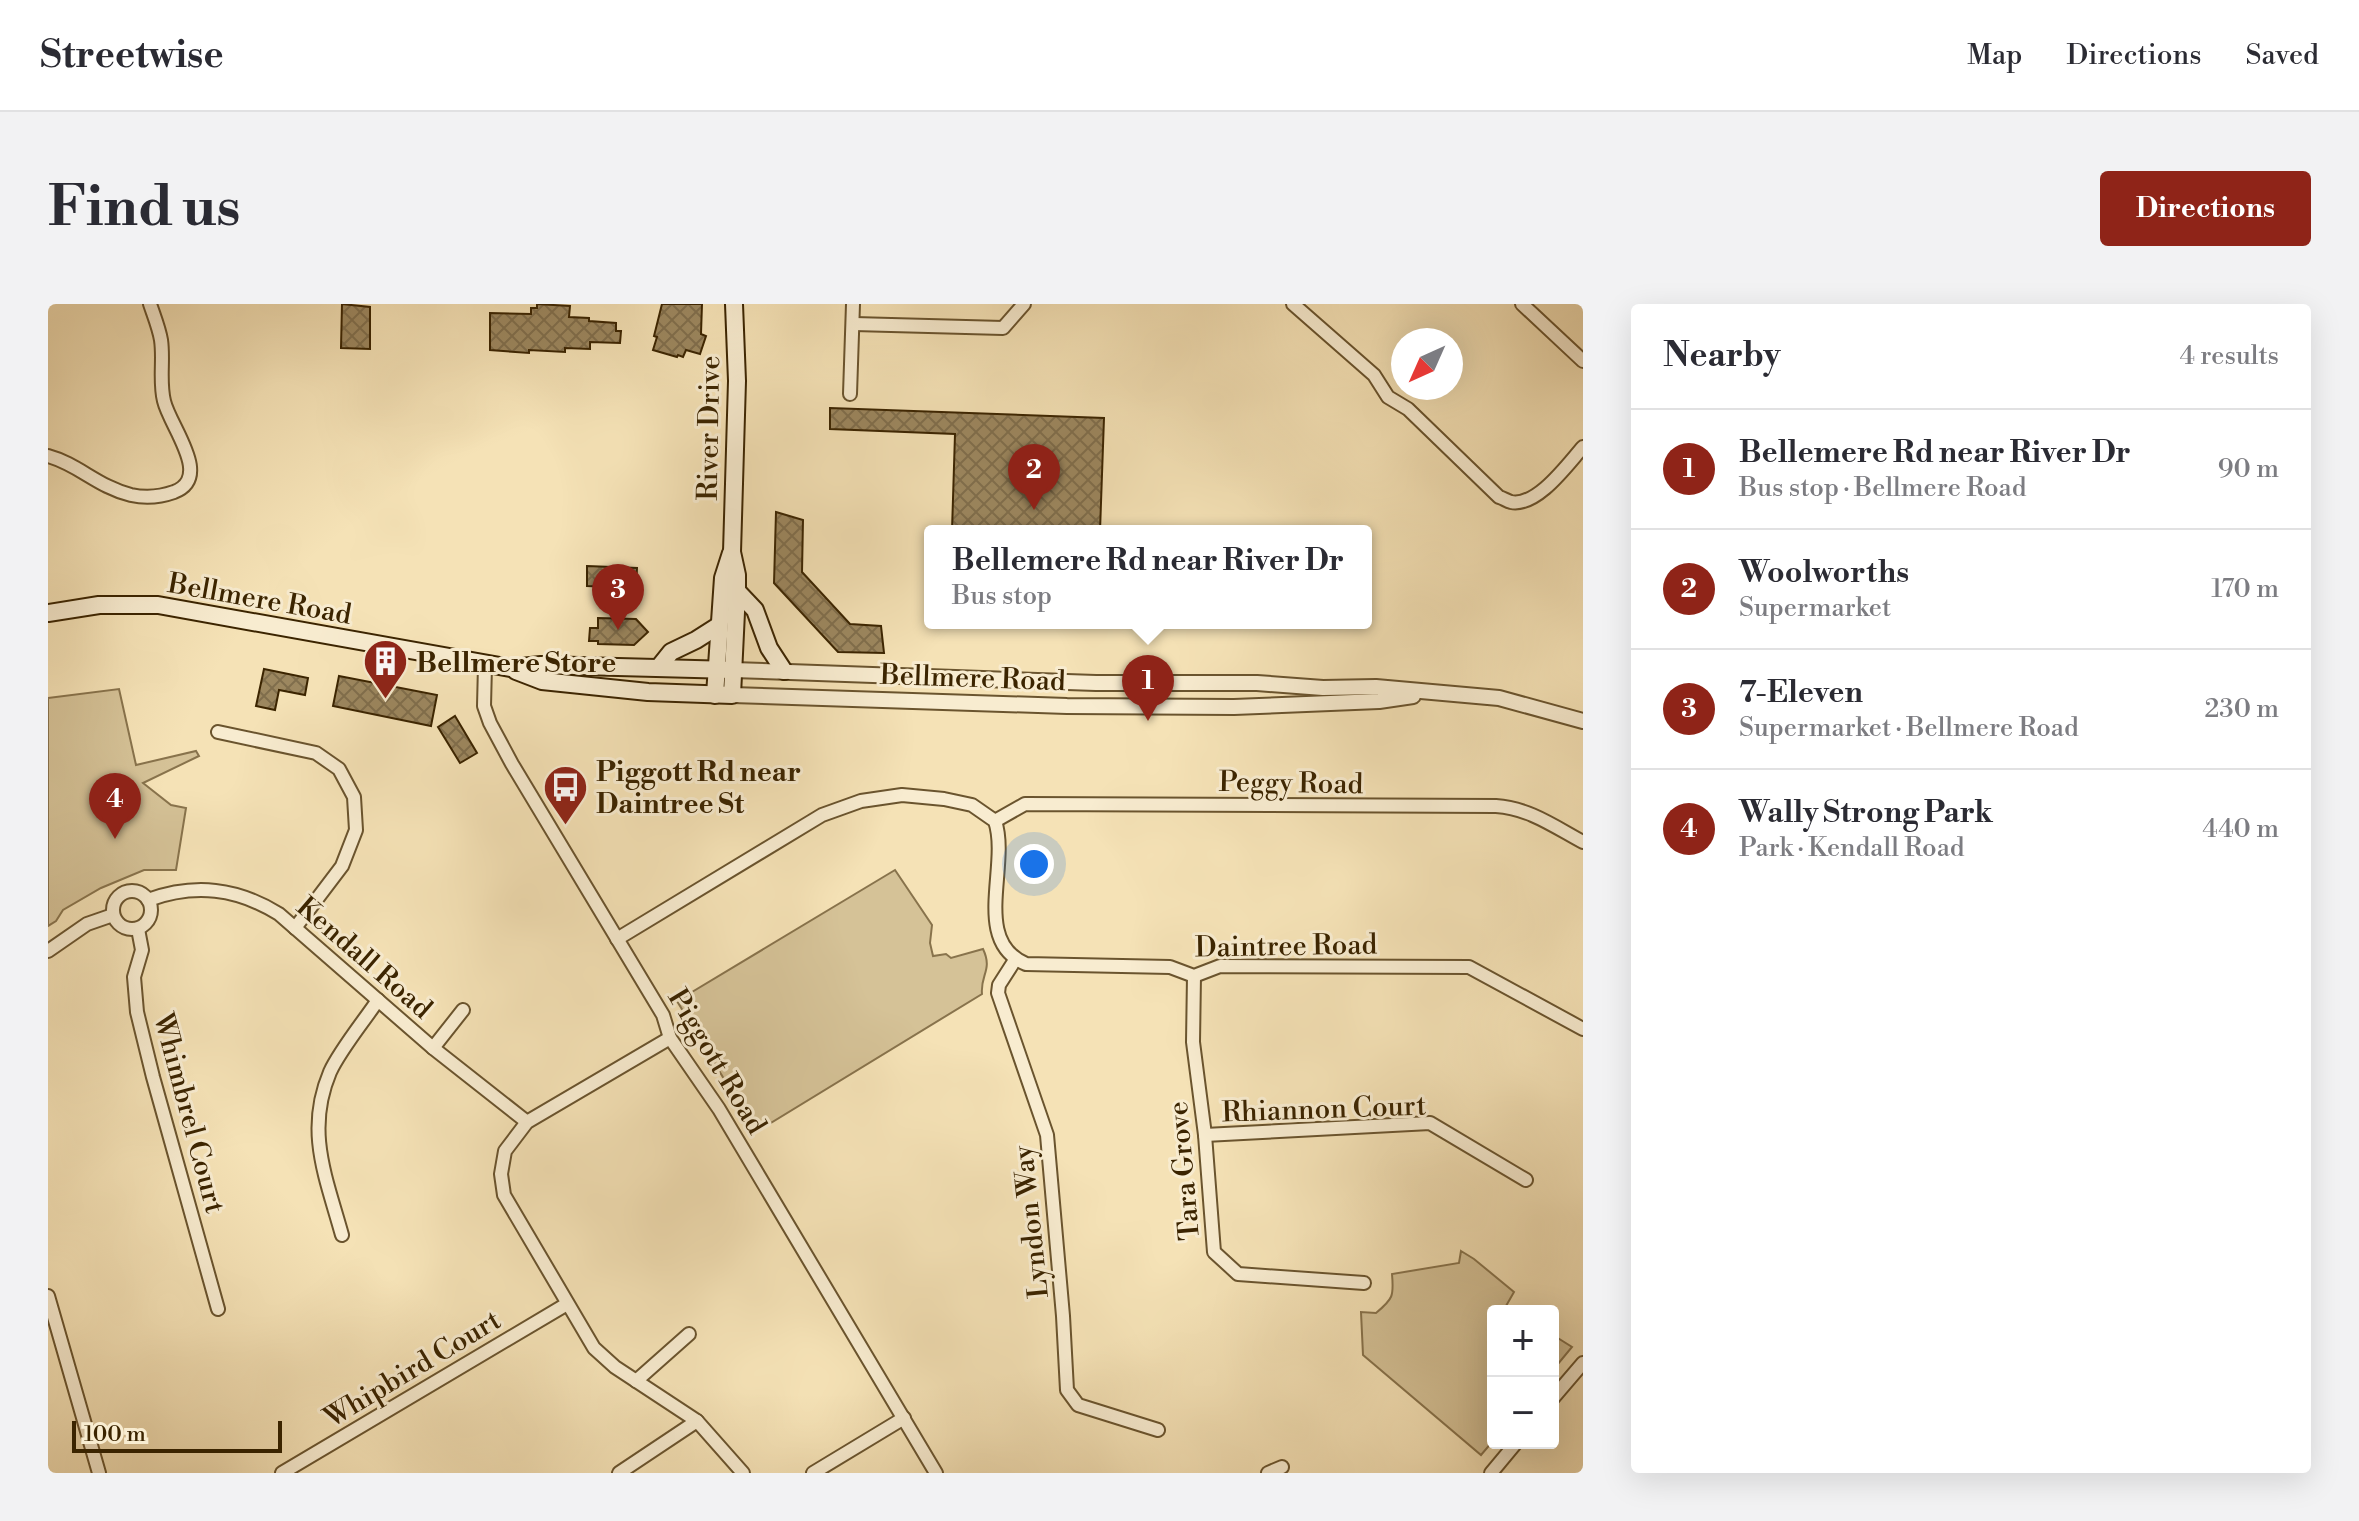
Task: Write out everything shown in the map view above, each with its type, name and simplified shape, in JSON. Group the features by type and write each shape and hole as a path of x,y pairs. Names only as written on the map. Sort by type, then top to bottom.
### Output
{"main road":[{"name":"River Drive","path":"723,695 737,591 732,552 737,381 734,304"},
{"name":"River Drive","path":"725,669 718,626 723,578 732,552"},
{"path":"737,591 755,610 769,648 784,671"},
{"name":"Bellmere Road","path":"48,613 99,605 158,605 510,668 541,665 725,669"},
{"path":"659,667 671,652 718,626"},
{"name":"Bellmere Road","path":"510,668 542,681 648,692 723,695"}],"street":[{"path":"48,456 59,459 110,489 133,495 153,497 182,489 192,473 164,402 161,340 150,304"},
{"path":"850,394 853,304"},
{"path":"854,324 1003,328 1024,304"},
{"path":"1293,304 1374,375 1388,397 1408,409 1499,497 1513,502 1529,500 1542,491 1583,447"},
{"path":"1522,304 1583,361"},
{"name":"Piggott Road","path":"485,665 484,706 490,723 663,1015 670,1038 719,1109 936,1473"},
{"name":"Bellmere Road","path":"725,669 1096,683 1376,687 1499,698 1581,717"},
{"name":"Bellmere Road","path":"723,695 1067,706 1234,707 1379,701 1437,693"},
{"path":"218,732 316,753 339,769 354,797 356,830 342,866 295,928"},
{"path":"617,939 822,815 861,801 902,795 972,805 995,821 1000,843 995,921 1001,943 1015,960"},
{"name":"Peggy Road","path":"995,821 1025,804 1496,806 1514,807 1529,813 1583,842"},
{"name":"Kendall Road","path":"148,900 173,892 204,889 226,891 261,903 279,914 433,1048 527,1122"},
{"path":"135,891 148,900 151,915 138,929 122,927 113,915 113,904 124,892 135,891"},
{"path":"48,951 87,924 113,915"},
{"name":"Whimbrel Court","path":"138,929 142,950 134,977 137,1012 218,1309"},
{"name":"Daintree Road","path":"1015,960 1026,964 1170,967 1194,976 1220,966 1469,967 1583,1029"},
{"name":"Lyndon Way","path":"1015,960 999,985 998,993 1047,1135 1067,1390 1078,1405 1158,1430"},
{"name":"Tara Grove","path":"1194,976 1193,1042 1205,1135 1214,1252 1238,1274 1364,1283"},
{"path":"342,1235 319,1150 319,1108 331,1070 378,1000"},
{"path":"433,1048 463,1010"},
{"path":"670,1038 527,1122 505,1151 501,1174 504,1195 594,1348 615,1367 697,1421 743,1473"},
{"name":"Rhiannon Court","path":"1205,1135 1430,1123 1526,1180"},
{"path":"48,1296 99,1473"},
{"name":"Whipbird Court","path":"282,1473 567,1304"},
{"path":"636,1381 689,1334"},
{"path":"1559,1391 1583,1363"},
{"path":"813,1473 904,1418"},
{"path":"619,1473 697,1421"},
{"path":"1491,1473 1511,1449"},
{"path":"1268,1473 1282,1467"}],"shaded area":[{"path":"119,689 136,765 196,751 199,756 143,783 171,805 186,808 176,870 144,870 101,888 63,910 56,921 48,926 48,698"},
{"path":"895,870 932,925 930,943 933,956 946,954 951,958 983,949 987,967 982,994 756,1132 677,1001"},
{"path":"1461,1251 1514,1292 1507,1305 1487,1305 1487,1448 1481,1455 1363,1355 1361,1312 1376,1313 1389,1300 1392,1274 1459,1263"},
{"path":"1559,1339 1572,1347 1559,1363"}],"building":[{"path":"342,304 370,307 370,349 341,348"},
{"path":"537,304 570,306 569,317 616,323 616,331 621,331 620,343 590,342 590,349 565,348 565,352 490,350 490,313 531,314 531,308 537,308"},
{"path":"662,304 702,304 701,334 706,336 700,354 686,350 683,357 677,357 653,350"},
{"path":"830,408 1104,418 1100,525 952,525 955,434 830,429"},
{"path":"776,512 803,520 802,572 850,624 881,626 884,653 838,652 774,583"},
{"path":"587,566 637,568 636,588 587,586"},
{"path":"598,618 636,619 648,632 634,645 598,644 598,641 589,641 590,628 598,628"},
{"path":"264,669 308,678 305,695 279,690 275,710 256,706"},
{"name":"Bellmere Store","path":"339,676 437,695 431,726 333,706"},
{"path":"455,716 477,753 460,763 438,727"}],"place":[{"name":"Woolworths","path":"1034,510"},
{"name":"7-Eleven","path":"618,630"},
{"name":"Bellmere Store","path":"385,701"},
{"name":"Bellemere Rd near River Dr","path":"1148,721"},
{"name":"Piggott Rd near Daintree St","path":"565,826"},
{"name":"Wally Strong Park","path":"115,839"}]}
